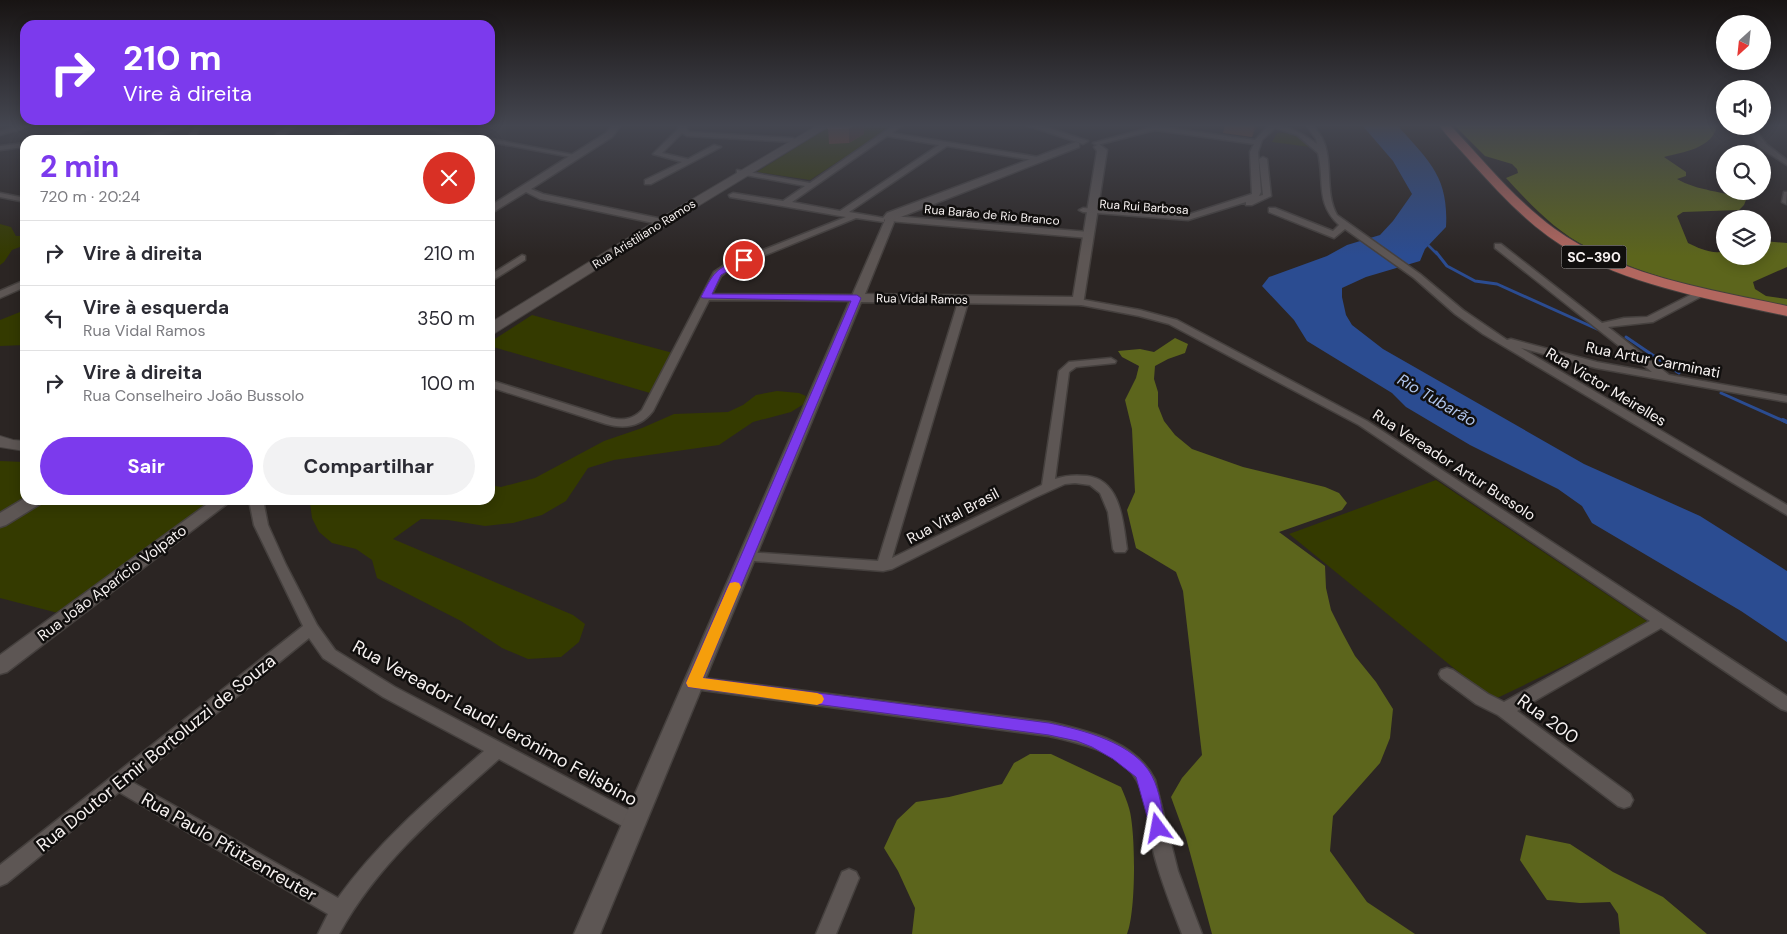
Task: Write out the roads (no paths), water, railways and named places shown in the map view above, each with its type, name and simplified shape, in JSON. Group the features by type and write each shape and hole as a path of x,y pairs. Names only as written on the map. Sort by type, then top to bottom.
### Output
{"main road":[{"name":"Rua Aristiliano Ramos","path":"743,172 748,169"},
{"name":"Rua Aristiliano Ramos","path":"495,321 749,169"},
{"name":"SC-390","path":"1486,169 1529,214 1565,241 1592,256 1623,268 1703,292 1787,311"},
{"name":"Rua Aristiliano Ramos","path":"495,327 660,222"},
{"path":"0,445 20,446"},
{"path":"0,445 20,452"}],"street":[{"path":"529,194 560,169"},
{"path":"495,213 529,194 564,169"},
{"path":"648,182 674,169"},
{"path":"784,204 835,169"},
{"path":"841,214 908,169"},
{"path":"587,934 857,298 888,219 891,215 1013,169"},
{"path":"1074,301 1095,169"},
{"path":"1260,169 1261,178 1267,193 1257,192 1261,178"},
{"name":"Rua Victor Meirelles","path":"1325,169 1328,206 1334,216 1346,228 1417,276 1459,312 1487,332 1563,379 1787,511"},
{"path":"743,172 811,185"},
{"name":"Rua Rui Barbosa","path":"1248,201 1257,192"},
{"name":"Rua Rui Barbosa","path":"1088,212 1191,222 1207,214 1266,197 1267,193"},
{"path":"0,194 20,199"},
{"path":"529,194 660,222"},
{"name":"Rua Barão de Rio Branco","path":"733,195 855,216 1084,235"},
{"path":"1272,210 1334,235 1346,228"},
{"path":"495,385 604,420 629,423 639,419 646,411 718,274 726,268 855,216"},
{"path":"1498,246 1666,378"},
{"path":"495,276 522,258"},
{"path":"0,295 20,285"},
{"path":"1600,326 1624,321 1649,320 1703,292"},
{"name":"Rua Vidal Ramos","path":"706,297 1074,301"},
{"path":"883,566 964,299"},
{"name":"Rua Vereador Artur Bussolo","path":"1074,301 1152,316 1173,322 1322,401 1396,444 1660,622 1787,704"},
{"name":"Rua Artur Carminati","path":"1487,332 1528,348 1563,357 1666,378 1787,399"},
{"path":"1048,486 1064,371 1073,364 1111,361"},
{"name":"Rua Vital Brasil","path":"747,557 883,566 902,561 1048,486 1075,480 1085,480 1101,486 1111,500 1115,512 1120,549"},
{"path":"0,521 26,505"},
{"name":"Rua João Aparício Volpato","path":"0,666 217,505"},
{"name":"Rua Vereador Laudi Jerônimo Felisbino","path":"257,505 261,525 268,542 311,628 329,654 389,692 635,823"},
{"path":"1504,710 1660,622"},
{"name":"Rua Doutor Emir Bortoluzzi de Souza","path":"0,877 311,628"},
{"name":"Rua 200","path":"1447,674 1482,699 1504,710 1624,800"},
{"path":"694,683 1049,729 1078,735 1098,742 1133,764 1146,781 1171,880 1192,934"},
{"path":"328,934 340,910 356,887 398,839 497,750"},
{"name":"Rua Paulo Pfützenreuter","path":"118,783 340,910"},
{"path":"826,934 849,878"}],"water":[{"name":"Rio Tubarão","path":"1397,169 1433,169 1444,194 1446,227 1425,249 1420,261 1366,277 1342,288 1346,315 1352,325 1383,349 1584,464 1700,516 1787,571 1787,642 1741,611 1592,523 1582,506 1558,489 1470,445 1406,407 1392,393 1307,341 1294,320 1262,286 1269,277 1327,256 1347,245 1380,235 1393,221 1412,194"}],"waterway":[{"path":"1426,243 1437,254"},
{"path":"1436,252 1447,266 1475,281 1497,284 1597,329"},
{"path":"1626,337 1679,373"},
{"path":"1721,393 1786,422"},
{"path":"1783,420 1787,422"}]}
